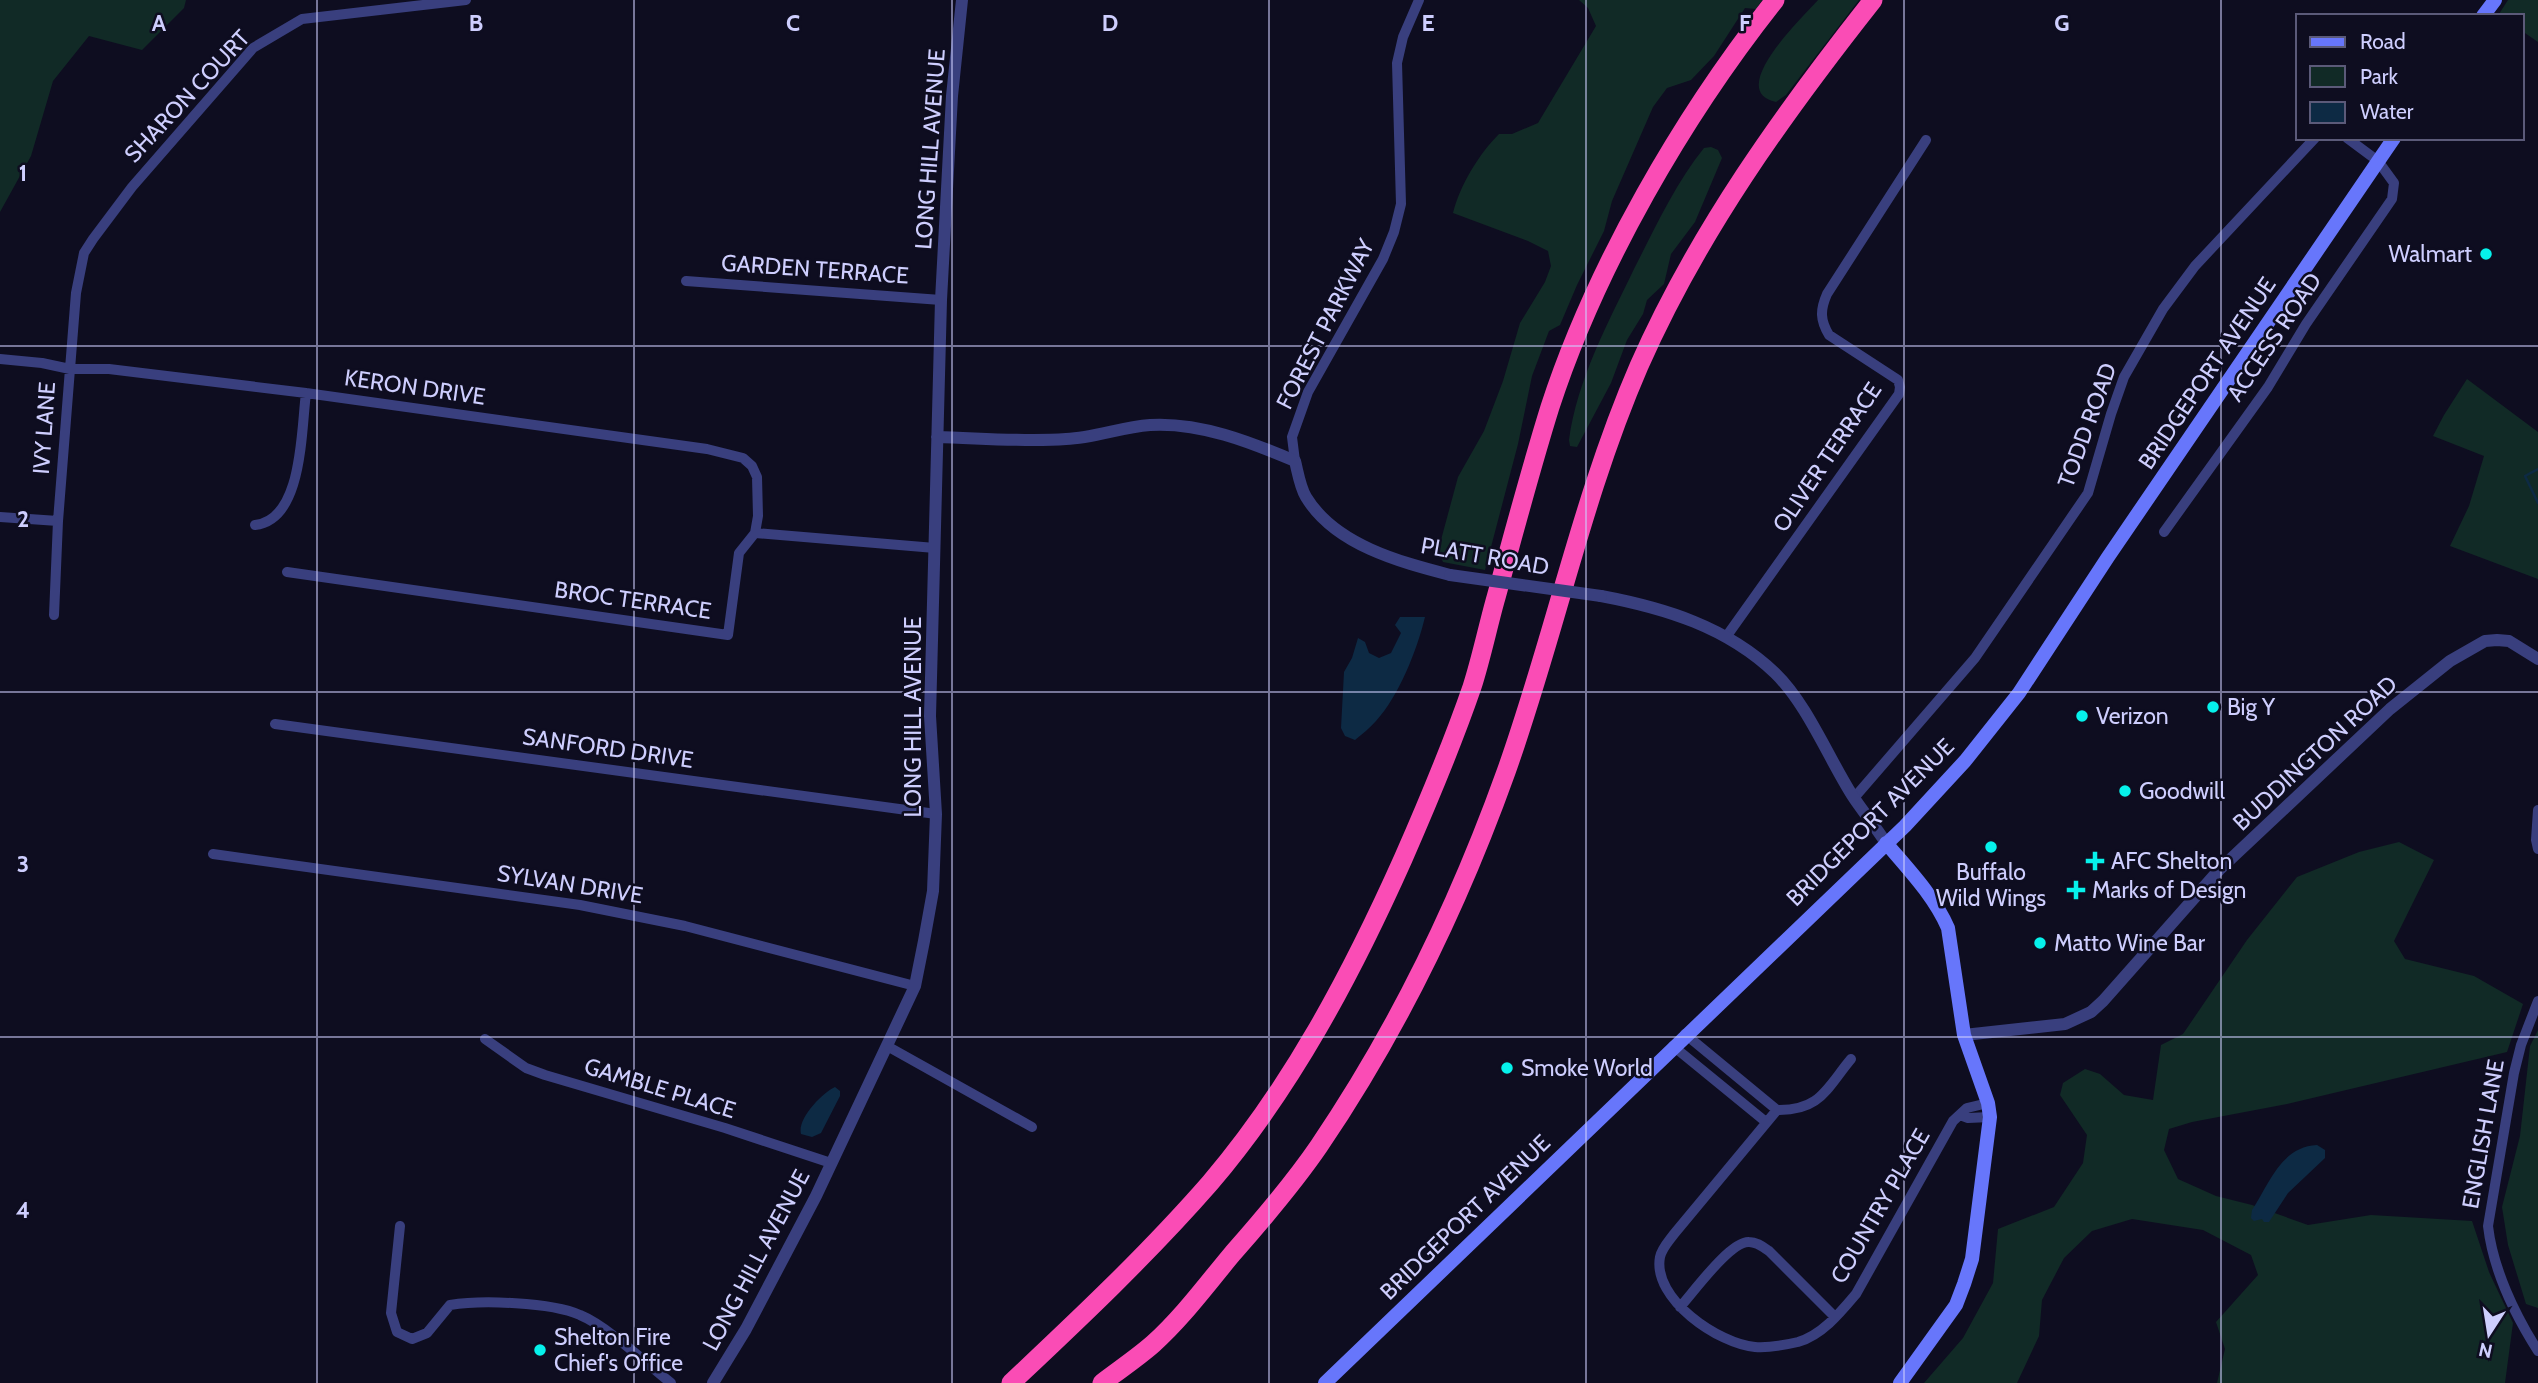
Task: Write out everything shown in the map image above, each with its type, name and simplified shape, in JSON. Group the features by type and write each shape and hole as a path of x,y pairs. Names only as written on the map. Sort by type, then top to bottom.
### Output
{"highway":[{"path":"1011,1383 1114,1284 1210,1182 1262,1116 1290,1074 1344,981 1427,805 1472,685 1551,405 1591,302 1646,193 1706,96 1775,0"},
{"path":"1102,1383 1152,1345 1176,1321 1276,1204 1319,1146 1385,1038 1433,948 1476,853 1507,769 1597,478 1639,367 1689,263 1747,169 1819,68 1873,0"},
{"path":"1124,1383 1135,1372 1152,1345"}],"main road":[{"name":"BRIDGEPORT AVENUE","path":"1325,1383 1886,843 1965,761 2019,693 2108,557 2393,140"},
{"path":"1886,843 1922,886 1948,928 1964,1035 1989,1110 1972,1259 1964,1284 1956,1305 1900,1383"}],"street":[{"name":"SHARON COURT","path":"70,369 79,272 84,253 132,187 253,48 302,19 466,0"},
{"name":"LONG HILL AVENUE","path":"713,1383 777,1271 915,986 933,891 936,814 930,716 936,437 953,96 962,0"},
{"name":"FOREST PARKWAY","path":"1295,461 1292,437 1308,392 1383,259 1394,232 1401,204 1396,63 1403,37 1419,0"},
{"name":"TODD ROAD","path":"1854,798 1975,658 2088,493 2110,414 2124,377 2163,309 2195,266 2313,140"},
{"path":"2350,140 2378,160"},
{"name":"OLIVER TERRACE","path":"1727,637 1899,394 1898,380 1829,335 1822,324 1821,310 1827,294 1926,141"},
{"name":"ACCESS ROAD","path":"2164,532 2268,387 2306,324 2392,198 2393,183 2378,160"},
{"name":"GARDEN TERRACE","path":"685,281 942,300"},
{"name":"KERON DRIVE","path":"0,359 70,369 109,369 306,393 730,453 743,458 752,466 757,477 758,516 755,533"},
{"name":"IVY LANE","path":"54,615 70,369"},
{"path":"255,525 272,520 290,498 295,484 306,393"},
{"path":"936,437 1063,440 1095,437 1135,427 1178,425 1204,429 1295,461"},
{"name":"PLATT ROAD","path":"1295,461 1305,496 1321,517 1354,541 1403,562 1450,575 1601,596 1661,609 1700,623 1727,637 1775,674 1799,705 1854,798 1886,843"},
{"path":"0,517 58,522"},
{"path":"755,533 935,548"},
{"name":"BROC TERRACE","path":"287,572 728,635 739,553 755,533"},
{"name":"BUDDINGTON ROAD","path":"1964,1035 2065,1024 2091,1012 2219,870 2390,709 2450,661 2477,644 2497,640 2509,641 2538,659"},
{"name":"SANFORD DRIVE","path":"275,724 936,814"},
{"path":"2538,810 2538,849"},
{"name":"SYLVAN DRIVE","path":"213,854 580,905 685,926 915,986"},
{"name":"ENGLISH LANE","path":"2538,1001 2521,1045 2514,1073 2488,1226 2494,1253 2513,1303 2538,1351"},
{"path":"1685,1034 1777,1110 1801,1110 1813,1104 1851,1059"},
{"name":"GAMBLE PLACE","path":"485,1039 527,1068 545,1075 725,1128 831,1163"},
{"path":"887,1046 1032,1127"},
{"path":"1673,1046 1766,1122"},
{"name":"COUNTRY PLACE","path":"1777,1110 1665,1246 1660,1257 1661,1277 1680,1307 1721,1337 1755,1347 1800,1342 1817,1333 1835,1317 1856,1294 1953,1121 1968,1108 1989,1110"},
{"path":"400,1226 391,1314 397,1332 412,1339 427,1333 450,1305 471,1302 558,1309 580,1315 671,1383"},
{"name":"COUNTRY PLACE","path":"1680,1307 1724,1256 1735,1247 1749,1242 1769,1251 1835,1317"}],"green space":[{"path":"0,0 186,0 184,8 142,50 89,36 53,81 31,156 0,212"},
{"path":"1579,0 1762,0 1756,9 1745,8 1714,56 1691,80 1667,88 1653,107 1612,201 1604,231 1560,325 1549,331 1532,376 1518,444 1485,570 1443,562 1438,551 1458,477 1484,431 1503,381 1520,323 1545,282 1551,266 1548,251 1453,213 1471,170 1484,151 1499,134 1512,134 1538,123 1596,26 1588,8"},
{"path":"1818,0 1859,0 1786,95 1776,102 1762,95 1759,84 1763,69 1785,36"},
{"path":"2508,0 2538,0 2538,42 2524,32 2524,14 2499,14"},
{"path":"1704,148 1718,150 1722,158 1695,222 1671,254 1664,284 1647,300 1643,314 1627,340 1611,383 1577,447 1570,446 1579,396 1604,331 1675,191"},
{"path":"2467,379 2538,432 2538,579 2450,546 2469,506 2484,456 2433,436"},
{"path":"2399,842 2434,860 2394,941 2405,959 2474,976 2523,1004 2507,1052 2287,1104 2192,1122 2169,1129 2164,1150 2178,1179 2216,1196 2252,1205 2308,1225 2371,1215 2472,1221 2489,1272 2513,1323 2505,1383 2217,1383 2225,1349 2216,1322 2258,1275 2251,1255 2203,1230 2132,1219 2092,1231 2064,1258 2042,1300 2039,1336 2017,1383 1924,1383 1963,1338 1993,1283 1998,1229 2054,1207 2083,1163 2087,1135 2060,1095 2063,1083 2085,1069 2100,1074 2124,1095 2153,1100 2161,1045 2183,1034 2247,940 2297,877 2359,852"},
{"path":"2538,1030 2538,1308 2526,1304 2508,1245 2502,1207 2520,1136 2530,1046"}],"water":[{"path":"1400,617 1425,617 1406,672 1392,699 1374,724 1355,740 1345,736 1341,728 1344,672 1358,638 1365,642 1369,653 1379,658 1391,653 1401,633 1395,625"},
{"path":"835,1087 840,1091 840,1096 821,1133 812,1137 801,1134 803,1121 812,1107"},
{"path":"2317,1145 2325,1150 2325,1158 2288,1193 2269,1222 2262,1219 2254,1221 2251,1218 2252,1210 2277,1169 2294,1152"}],"waterway":[{"path":"2538,469 2525,476 2538,503"}],"place":[{"name":"Walmart","path":"2486,254"},
{"name":"Big Y","path":"2213,707"},
{"name":"Verizon","path":"2082,716"},
{"name":"Goodwill","path":"2125,791"},
{"name":"Buffalo Wild Wings","path":"1991,847"},
{"name":"AFC Shelton","path":"2095,861"},
{"name":"Marks of Design","path":"2076,890"},
{"name":"Matto Wine Bar","path":"2040,943"},
{"name":"Smoke World","path":"1507,1068"},
{"name":"Shelton Fire Chief's Office","path":"540,1350"}]}
